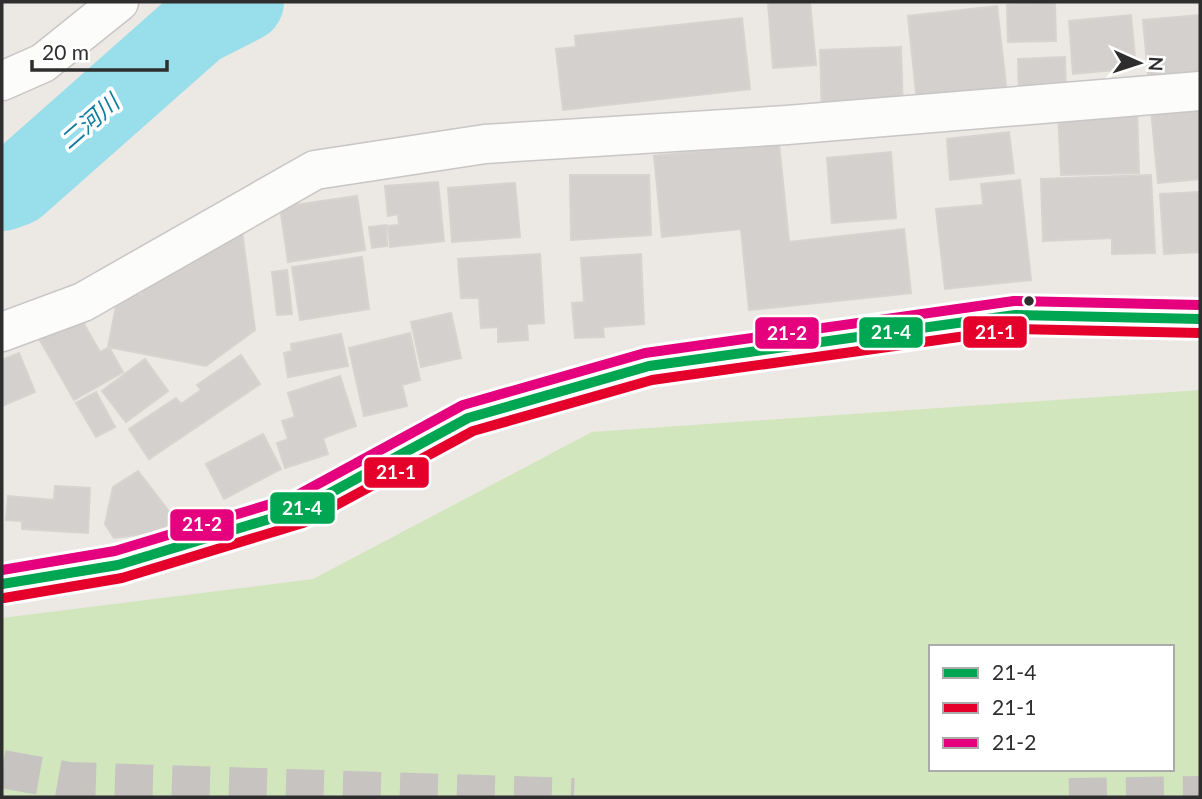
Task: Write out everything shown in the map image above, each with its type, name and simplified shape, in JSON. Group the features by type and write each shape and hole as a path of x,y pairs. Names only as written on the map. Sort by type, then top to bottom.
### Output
{"main road":[{"path":"2,584 118,565 299,510 468,418 649,366 1015,314 1200,319"}],"street":[{"path":"2,81 43,64 119,2"},
{"path":"2,332 83,302 315,170 485,144 787,125 1200,91"}],"green space":[{"path":"1200,390 1200,797 2,797 2,618 313,579 592,432"}],"building":[{"path":"768,2 810,2 816,65 773,68"},
{"path":"1055,3 1056,41 1008,42 1007,5"},
{"path":"997,6 1008,102 918,112 908,16"},
{"path":"1131,15 1136,68 1073,74 1069,21"},
{"path":"1200,15 1200,81 1149,86 1143,20"},
{"path":"742,18 750,89 563,110 556,49 576,47 575,36"},
{"path":"901,47 903,114 822,117 820,50"},
{"path":"1065,57 1066,96 1019,97 1018,59"},
{"path":"1200,106 1200,179 1158,183 1151,110"},
{"path":"1137,107 1139,173 1061,175 1058,111"},
{"path":"1009,132 1014,173 950,180 947,139"},
{"path":"779,143 789,242 904,229 911,293 749,310 741,229 662,237 654,156"},
{"path":"891,152 896,218 832,223 827,158"},
{"path":"570,175 649,175 651,235 571,240"},
{"path":"1151,175 1155,253 1112,254 1112,238 1043,241 1041,179"},
{"path":"1020,180 1031,280 945,289 936,209 983,205 981,184"},
{"path":"438,182 444,241 390,247 388,226 399,225 398,214 388,216 385,186"},
{"path":"515,183 520,237 452,242 448,188"},
{"path":"1200,192 1200,252 1164,254 1160,194"},
{"path":"357,196 365,250 288,262 280,207"},
{"path":"386,225 387,246 372,248 369,227"},
{"path":"242,231 255,330 206,366 108,347 119,291 142,295 145,279"},
{"path":"540,254 544,323 527,324 528,340 498,342 498,327 481,328 479,298 461,298 458,259"},
{"path":"641,254 644,324 603,327 604,337 575,338 572,303 584,302 581,258"},
{"path":"362,257 369,309 300,320 292,267"},
{"path":"287,270 292,314 277,315 272,272"},
{"path":"451,313 461,358 421,367 411,322"},
{"path":"79,315 100,352 109,347 123,372 74,400 38,337"},
{"path":"410,333 420,380 402,385 407,406 364,416 349,348"},
{"path":"341,334 348,366 288,377 284,353 292,351 291,344"},
{"path":"19,353 35,392 2,406 2,360"},
{"path":"241,355 260,384 149,459 129,429 176,398 181,404 201,390 197,385"},
{"path":"145,359 168,391 126,422 102,391"},
{"path":"340,376 356,426 323,438 328,454 285,468 277,443 288,439 282,421 295,417 288,393"},
{"path":"96,392 115,427 96,437 76,403"},
{"path":"263,434 281,469 224,499 206,464"},
{"path":"138,471 174,518 160,532 114,538 105,524 113,487"},
{"path":"55,486 90,488 88,533 22,529 22,521 6,520 8,496 54,500"}],"waterway":[{"name":"二河川","path":"2,191 16,186 197,26 244,2"}],"tunnel":[{"path":"2,769 69,781 574,797"},
{"path":"1069,797 1200,795"}],"transit line":[{"name":"21-2","path":"2,570 115,551 294,497 463,405 645,353 1014,301 1200,305"},
{"name":"21-4","path":"2,584 118,565 299,510 468,418 649,366 1015,315 1200,319"},
{"name":"21-1","path":"4,598 122,578 303,523 473,431 652,380 1016,329 1200,333"}]}
